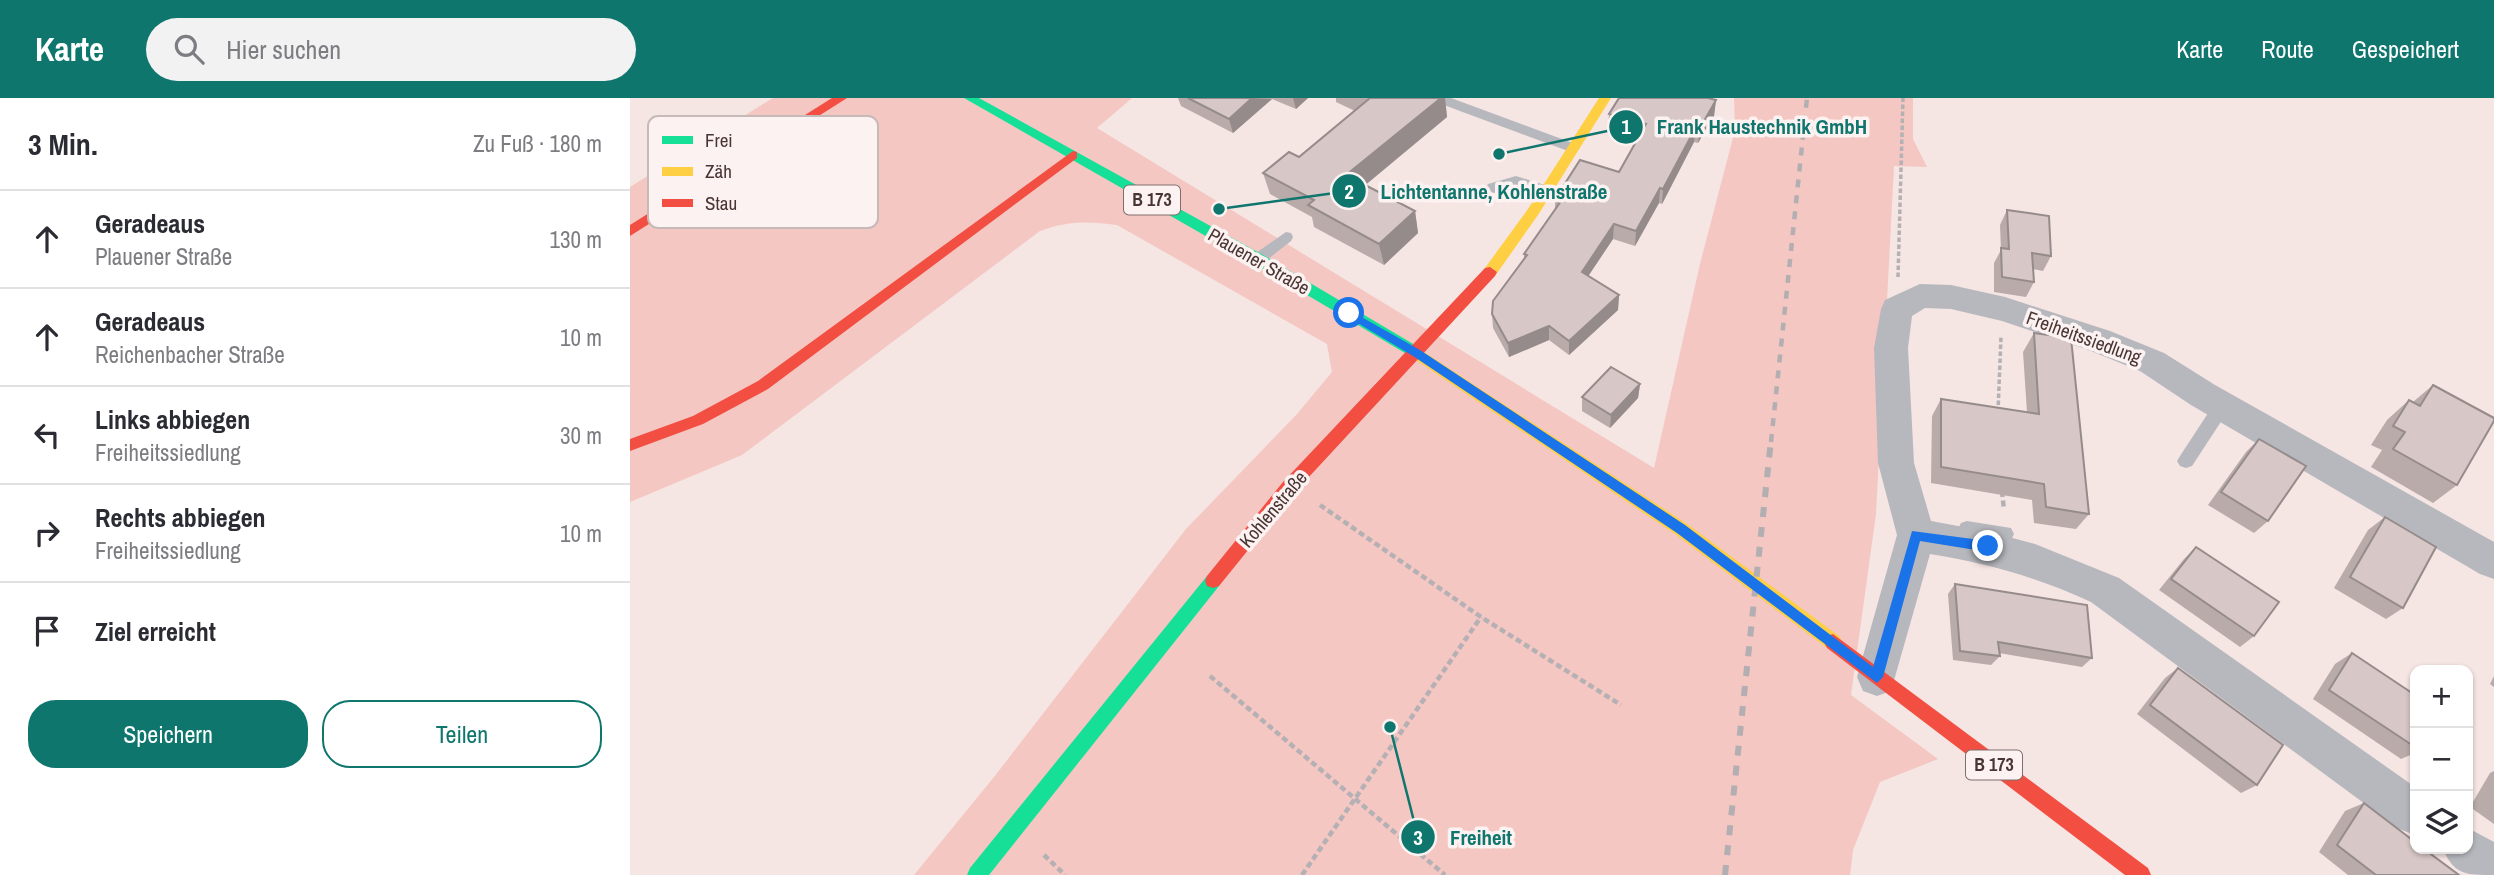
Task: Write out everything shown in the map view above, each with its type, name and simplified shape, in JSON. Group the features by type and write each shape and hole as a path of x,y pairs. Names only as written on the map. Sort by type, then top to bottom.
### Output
{"main road":[{"path":"812,116 841,98"},
{"name":"Plauener Straße","path":"970,98 1258,259 1417,353 1681,529 1863,665"},
{"name":"Kohlenstraße","path":"977,875 1289,487 1492,270 1605,98"},
{"path":"630,445 683,427 726,408 763,385 1073,155"},
{"path":"630,231 648,220"},
{"name":"B 173","path":"1863,665 2141,875"}],"street":[{"name":"Freiheitssiedlung","path":"1897,309 1920,296 1951,297 2005,309 2098,340 2152,362 2221,406 2494,562"},
{"path":"1897,309 1891,348 1896,463 1930,537"},
{"path":"1863,665 1930,537"},
{"path":"1930,537 1988,546 2061,569 2105,590 2410,809"},
{"path":"2472,854 2494,869"}],"lane":[{"path":"1438,98 1573,148"},
{"path":"1493,188 1516,181 1546,191"},
{"path":"1258,259 1286,237"},
{"path":"2186,461 2221,406"},
{"path":"1930,537 1955,528 2005,534"}],"path":[{"path":"1897,309 1903,98"},
{"path":"1998,416 2001,333 2005,309"},
{"path":"2001,478 2005,534"},
{"path":"1289,487 1481,617 1621,705"},
{"path":"1302,875 1481,617"},
{"path":"1210,676 1445,875"}],"shaded area":[{"path":"773,98 1132,98 1097,128 1654,468 1700,264 1735,130 1734,98 1913,98 1913,139 1927,167 1894,166 1876,514 1851,695 1938,759 1880,782 1853,850 1850,875 914,875 994,777 1186,529 1297,414 1332,372 1327,344 1117,225 1059,225 1040,231 742,455 630,502 630,187 648,176 648,228 878,228 878,116 744,116"}],"building":[{"path":"1188,98 1252,98 1229,119"},
{"path":"1370,98 1441,98 1346,175 1415,211 1379,244 1308,205 1314,200 1263,173 1289,152 1299,157"},
{"path":"1619,98 1716,100 1700,128 1696,127 1663,189 1660,188 1636,231 1614,224 1582,272 1619,295 1569,341 1549,326 1508,343 1492,314 1493,301 1527,255 1524,254 1561,201 1555,199 1580,160 1619,172 1646,124 1609,114"},
{"path":"2007,210 2049,216 2051,256 2032,253 2034,282 2002,277 2001,248 2009,249"},
{"path":"2034,333 2071,338 2089,514 2046,507 2044,484 1941,467 1941,399 2039,414"},
{"path":"1611,367 1640,384 1611,415 1582,397"},
{"path":"2433,385 2494,418 2457,485 2393,449 2405,432 2393,426 2409,400 2420,406"},
{"path":"2259,439 2306,466 2268,521 2221,492"},
{"path":"2385,517 2436,547 2403,608 2350,577"},
{"path":"2196,547 2279,602 2254,636 2171,579"},
{"path":"1955,584 2087,605 2092,658 1998,642 2000,656 1960,651"},
{"path":"2352,653 2410,692 2410,744 2329,690"},
{"path":"2178,668 2283,745 2257,785 2150,705"},
{"path":"2364,803 2410,838 2410,854 2431,854 2459,875 2376,875 2337,845"}],"railway":[{"path":"1771,442 1807,98"},
{"path":"1725,875 1771,440"}],"traffic: fast":[{"path":"970,98 1258,259 1415,352"},
{"path":"977,875 1213,581"}],"traffic: slow":[{"path":"1490,272 1533,212 1605,98"},
{"path":"1415,352 1681,529 1833,642"}],"traffic: jam":[{"path":"812,116 841,98"},
{"path":"630,445 698,420 763,385 1073,155"},
{"path":"630,231 648,220"},
{"path":"1213,581 1289,487 1490,272"},
{"path":"1833,642 2141,875"}],"place":[{"name":"Frank Haustechnik GmbH","path":"1499,154"},
{"name":"Lichtentanne, Kohlenstraße","path":"1219,209"},
{"name":"Freiheit","path":"1390,727"}],"route":[{"path":"1349,313 1417,353 1681,529 1877,677 1916,535 1988,546"}]}
